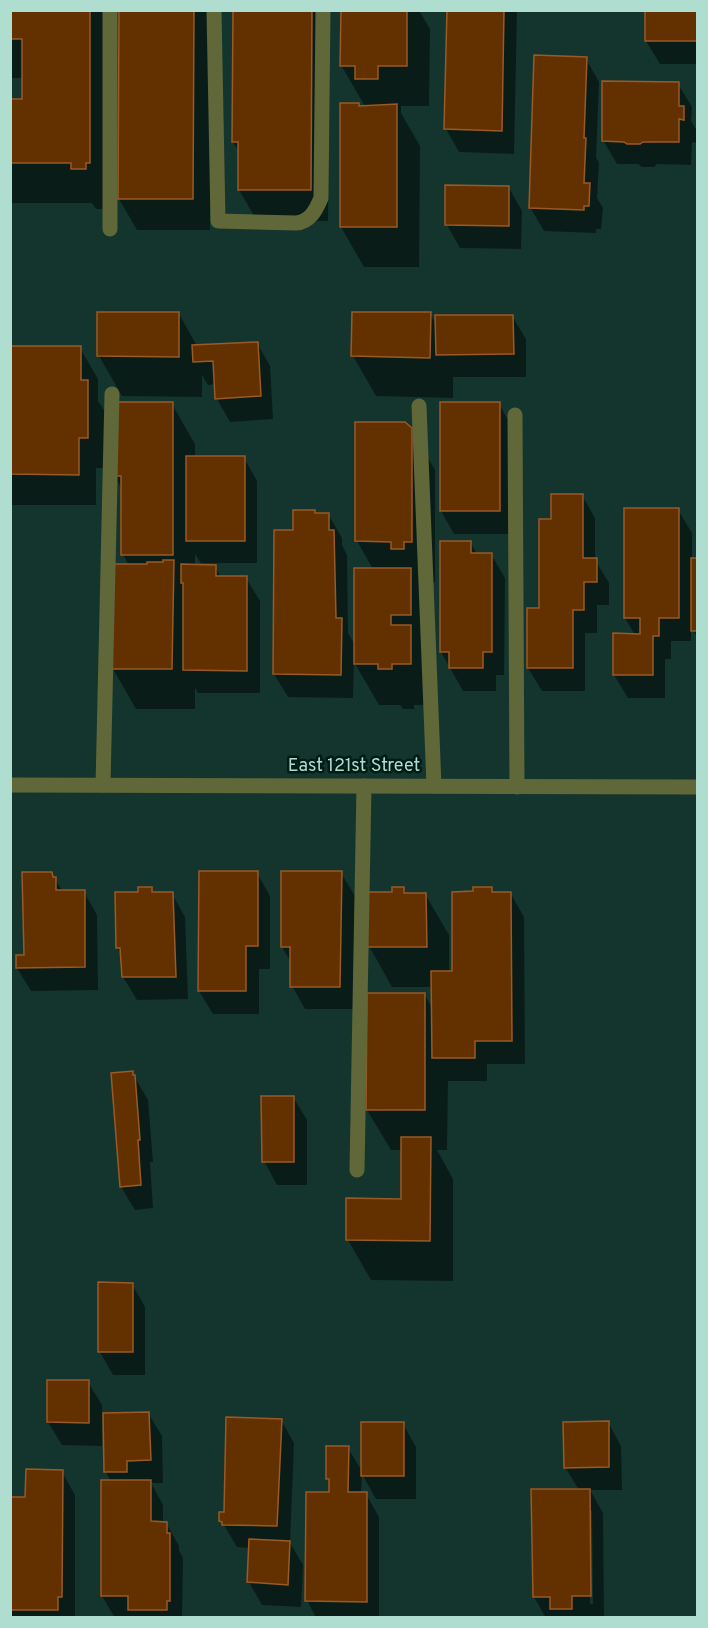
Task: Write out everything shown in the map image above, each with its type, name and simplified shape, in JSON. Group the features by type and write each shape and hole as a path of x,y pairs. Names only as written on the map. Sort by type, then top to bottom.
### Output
{"street":[{"path":"110,10 110,229"},
{"path":"214,10 218,221 296,223 304,222 313,215 321,198 323,10"},
{"path":"103,785 112,394"},
{"path":"419,406 434,786"},
{"path":"515,415 517,787"},
{"name":"East 121st Street","path":"10,785 698,787"},
{"path":"357,1170 364,786"}],"building":[{"path":"10,10 90,10 90,163 86,163 86,169 71,169 71,163 10,163 10,99 22,99 22,39 10,39"},
{"path":"119,10 194,10 193,199 118,199"},
{"path":"233,10 312,10 311,190 238,190 238,142 232,142"},
{"path":"341,10 407,10 407,66 378,66 378,79 355,79 355,66 340,66"},
{"path":"447,10 504,10 502,131 444,129"},
{"path":"645,10 698,10 698,41 645,41"},
{"path":"534,55 587,57 584,183 590,183 589,206 584,206 584,210 529,208"},
{"path":"602,81 679,82 679,106 684,106 684,120 679,119 679,142 627,144 602,141"},
{"path":"340,103 359,103 359,106 397,104 397,227 340,227"},
{"path":"445,185 509,186 509,226 445,225"},
{"path":"97,312 179,312 179,357 97,356"},
{"path":"352,312 431,312 430,358 351,356"},
{"path":"435,315 513,315 514,354 436,355"},
{"path":"258,342 261,396 215,399 213,361 193,362 192,345"},
{"path":"10,346 81,346 81,380 88,380 88,438 79,438 79,475 10,474"},
{"path":"113,402 173,402 173,555 121,555 121,476 113,476"},
{"path":"440,402 500,402 500,511 440,511"},
{"path":"355,422 405,422 412,428 412,542 404,542 404,549 391,549 391,542 355,541"},
{"path":"186,456 245,456 245,541 186,541"},
{"path":"551,494 583,494 583,558 597,558 597,582 584,582 584,610 573,610 573,668 527,668 527,608 539,608 539,519 551,519"},
{"path":"624,508 679,508 679,618 659,618 659,636 653,636 653,675 613,675 613,633 640,634 640,618 624,618"},
{"path":"293,510 315,510 315,513 329,513 329,530 334,530 336,618 342,618 341,675 273,674 274,530 293,530"},
{"path":"440,541 471,541 471,553 492,553 492,652 483,652 483,668 449,668 449,652 440,652"},
{"path":"691,558 698,558 698,631 691,631"},
{"path":"163,560 174,560 172,669 111,669 112,564 147,564 147,562 163,562"},
{"path":"181,564 216,565 216,576 247,576 247,671 183,670"},
{"path":"354,568 411,568 411,615 391,615 391,625 411,625 411,664 392,664 392,669 378,669 378,664 354,664"},
{"path":"199,871 258,871 258,946 246,946 246,991 198,991"},
{"path":"281,871 342,871 340,987 290,987 290,947 281,947"},
{"path":"22,872 52,872 53,877 56,877 56,890 85,890 85,967 16,968 16,955 24,955"},
{"path":"138,887 152,887 152,892 173,892 176,977 122,977 120,948 116,948 115,892 138,892"},
{"path":"392,887 404,887 404,893 426,893 427,947 367,947 367,892 392,892"},
{"path":"473,887 492,887 492,892 511,892 512,1041 475,1041 475,1058 432,1058 431,971 452,971 452,892 473,891"},
{"path":"367,993 425,993 425,1110 366,1110"},
{"path":"133,1071 140,1140 138,1140 141,1185 120,1187 111,1073"},
{"path":"261,1096 294,1096 294,1162 262,1162"},
{"path":"401,1137 431,1137 430,1241 346,1240 346,1198 401,1199"},
{"path":"98,1282 133,1283 133,1352 98,1352"},
{"path":"47,1380 89,1380 89,1423 47,1422"},
{"path":"149,1412 151,1460 127,1461 127,1472 104,1472 103,1413"},
{"path":"226,1417 282,1419 277,1526 222,1525 219,1521 219,1512 224,1512"},
{"path":"609,1421 609,1467 564,1468 563,1422"},
{"path":"361,1422 404,1422 404,1476 361,1476"},
{"path":"326,1446 349,1446 348,1492 367,1492 367,1602 305,1601 306,1492 329,1492 329,1479 326,1479"},
{"path":"26,1469 63,1470 62,1597 58,1597 58,1610 10,1610 10,1497 25,1497"},
{"path":"101,1480 151,1480 151,1521 167,1522 167,1533 170,1533 170,1601 167,1601 167,1610 128,1610 128,1596 101,1596"},
{"path":"531,1489 590,1489 591,1596 572,1596 572,1609 550,1609 550,1597 533,1597"},
{"path":"249,1539 290,1541 288,1585 247,1582"}]}
